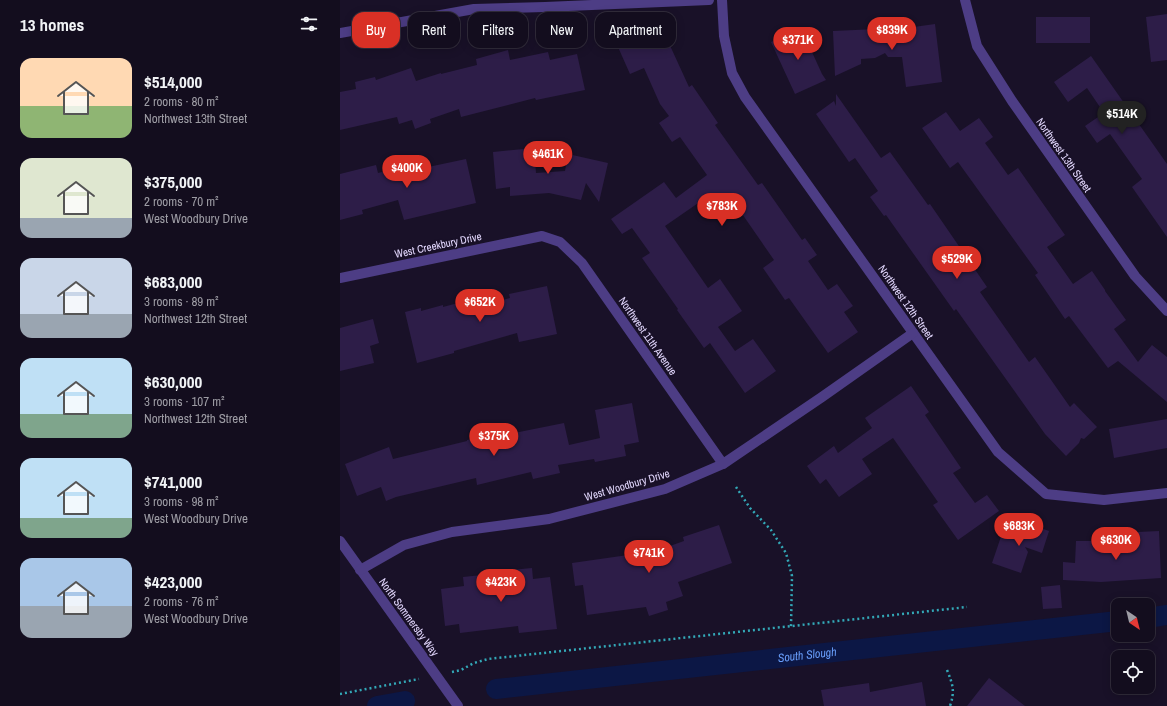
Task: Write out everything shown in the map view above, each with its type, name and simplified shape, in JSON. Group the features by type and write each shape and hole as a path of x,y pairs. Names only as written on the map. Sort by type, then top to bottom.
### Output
{"street":[{"path":"340,33 474,9 709,0"},
{"name":"Northwest 12th Street","path":"722,0 724,36 732,73 745,97 998,452 1046,494 1104,500 1167,493"},
{"name":"Northwest 13th Street","path":"965,0 977,46 1012,101 1135,276 1167,311"},
{"name":"West Creekbury Drive","path":"340,278 542,236"},
{"name":"Northwest 11th Avenue","path":"542,236 560,242 582,263 723,464"},
{"name":"West Woodbury Drive","path":"360,570 404,545 452,532 549,519 665,489 723,464 913,333"},
{"name":"North Sommersby Way","path":"340,541 458,706"}],"path":[{"path":"736,487 750,508 771,530 786,553 792,576 791,627"},
{"path":"450,673 462,670 474,663 488,659 967,607"},
{"path":"947,670 953,684 954,692 950,706"},
{"path":"340,694 419,679"}],"building":[{"path":"1167,14 1167,60 1151,62 1146,17"},
{"path":"1036,17 1090,17 1090,43 1036,43"},
{"path":"935,24 942,82 906,87 902,57 888,57 885,53 875,58 861,59 861,64 835,76 833,31 877,29 878,32"},
{"path":"801,28 826,80 795,94 771,42"},
{"path":"618,48 671,48 689,87 692,85 718,123 715,125 758,185 762,183 802,240 805,238 817,255 808,261 828,290 837,284 853,306 844,312 858,332 828,353 789,298 785,300 763,268 774,260 729,195 710,208 704,199 665,226 708,288 720,279 742,311 718,327 735,351 753,339 776,371 745,393 710,343 704,348 642,258 650,253 632,228 622,234 611,219 664,182 676,198 707,175 680,137 672,142 659,123 669,116 660,104 644,68 630,74"},
{"path":"508,50 510,60 548,52 550,60 577,54 585,90 536,100 535,98 461,117 459,109 430,119 431,123 415,129 412,120 399,124 397,117 340,130 340,92 356,89 355,82 375,77 376,80 411,68 416,81 441,73 477,65 476,59"},
{"path":"1091,56 1167,164 1167,237 1132,187 1142,179 1110,134 1097,143 1085,126 1104,113 1087,88 1068,102 1054,82"},
{"path":"836,94 881,158 890,152 928,205 930,204 987,287 980,292 1029,362 1035,357 1070,407 1074,403 1097,427 1084,439 1081,438 1079,443 1066,456 1045,434 956,309 954,311 886,215 884,216 870,197 878,191 855,158 849,162 816,114 834,101 836,106"},
{"path":"946,112 960,131 979,118 993,137 985,143 1008,175 1018,168 1065,235 1047,247 1073,284 1092,271 1126,320 1114,329 1138,362 1152,345 1167,357 1167,402 1118,361 1108,368 1069,316 1065,319 1035,275 1038,273 958,162 950,168 922,128"},
{"path":"534,148 536,173 565,171 568,154 608,163 599,202 586,183 581,200 549,193 510,196 510,187 496,189 493,152"},
{"path":"466,159 476,203 404,220 398,200 362,210 363,214 340,220 340,174 376,165 378,173 413,164 414,170"},
{"path":"547,286 557,334 519,342 517,333 417,363 405,312 421,308 421,311 443,305 443,307 473,299 475,307 510,298 509,294"},
{"path":"373,319 379,343 370,346 374,363 340,371 340,328"},
{"path":"911,386 929,412 925,415 961,468 953,473 975,503 987,495 999,511 958,540 933,505 938,502 893,438 862,459 872,474 839,497 826,479 820,484 807,466 834,446 838,453 872,428 865,418"},
{"path":"632,403 639,442 624,445 626,456 595,462 594,459 558,465 560,473 533,479 531,472 477,485 476,478 396,497 386,501 381,487 357,496 345,464 389,447 393,459 503,432 504,435 564,423 569,445 600,438 595,410"},
{"path":"1167,419 1167,448 1114,458 1109,429"},
{"path":"1006,522 1021,543 1027,523 1049,531 1042,553 1025,547 1028,552 1021,573 992,563"},
{"path":"719,525 732,563 678,582 683,596 666,602 668,610 649,616 646,607 587,615 583,585 575,586 572,563 628,555 626,549 646,542 650,553 684,541 683,537"},
{"path":"1159,531 1161,578 1101,582 1063,580 1063,562 1075,563 1076,541 1098,541 1098,548 1138,546 1138,532"},
{"path":"532,568 533,579 550,577 557,629 519,633 518,626 460,633 459,624 445,626 441,589 464,586 463,577 511,572 511,570"},
{"path":"1060,585 1062,608 1043,609 1041,587"},
{"path":"989,678 1025,706 967,706"},
{"path":"922,682 926,706 824,706 821,690 869,683 870,692"}],"waterway":[{"name":"South Slough","path":"1155,617 1167,615"},
{"name":"South Slough","path":"496,689 1111,622"},
{"name":"South Slough","path":"377,706 405,701"}]}
